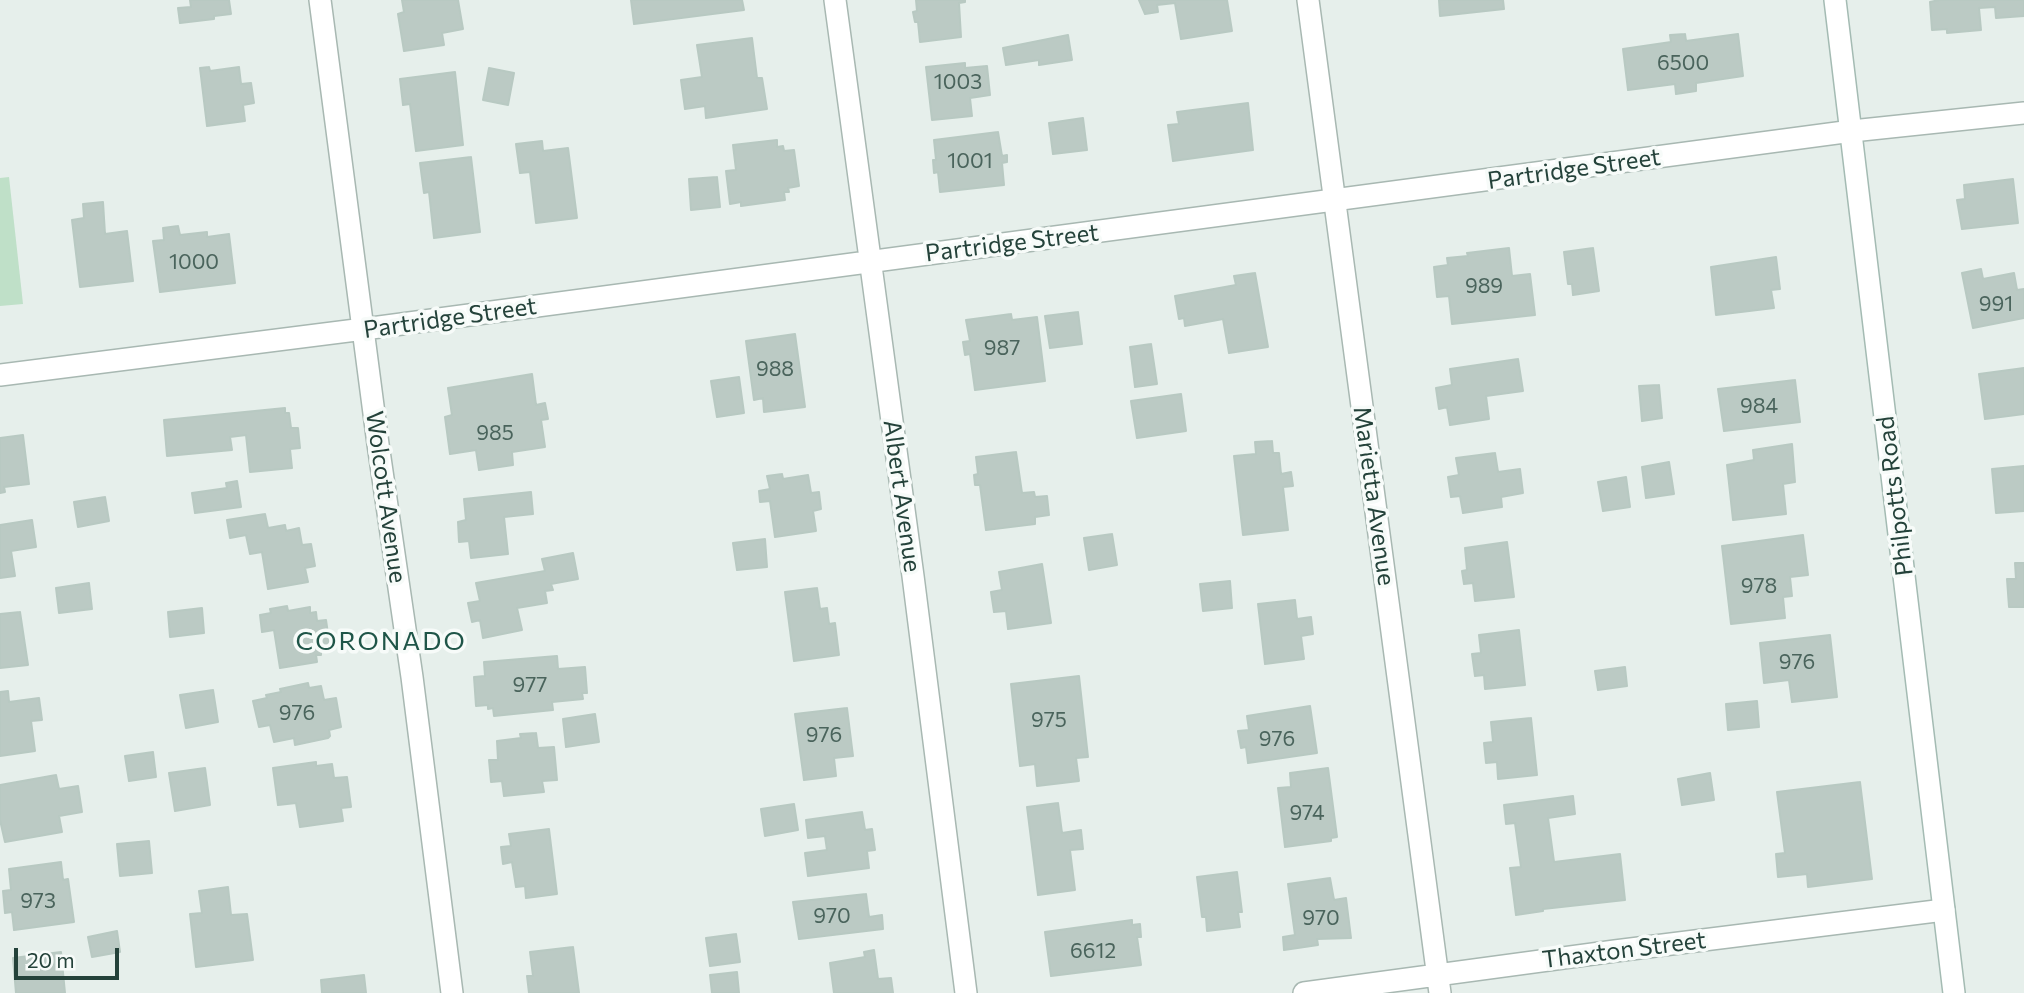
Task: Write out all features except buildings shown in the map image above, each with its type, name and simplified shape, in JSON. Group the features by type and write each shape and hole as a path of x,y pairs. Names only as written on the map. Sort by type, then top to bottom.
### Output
{"street":[{"name":"Wolcott Avenue","path":"320,0 452,993"},
{"name":"Albert Avenue","path":"835,0 966,993"},
{"name":"Marietta Avenue","path":"1308,0 1439,984"},
{"name":"Philpotts Road","path":"1835,0 1954,993"},
{"name":"Partridge Street","path":"0,375 1852,131 2024,113"},
{"name":"Thaxton Street","path":"1304,993 1439,984 1944,910"}],"green space":[{"path":"9,177 23,304 0,306 0,178"}],"district":[{"name":"CORONADO","path":"381,641"}]}
